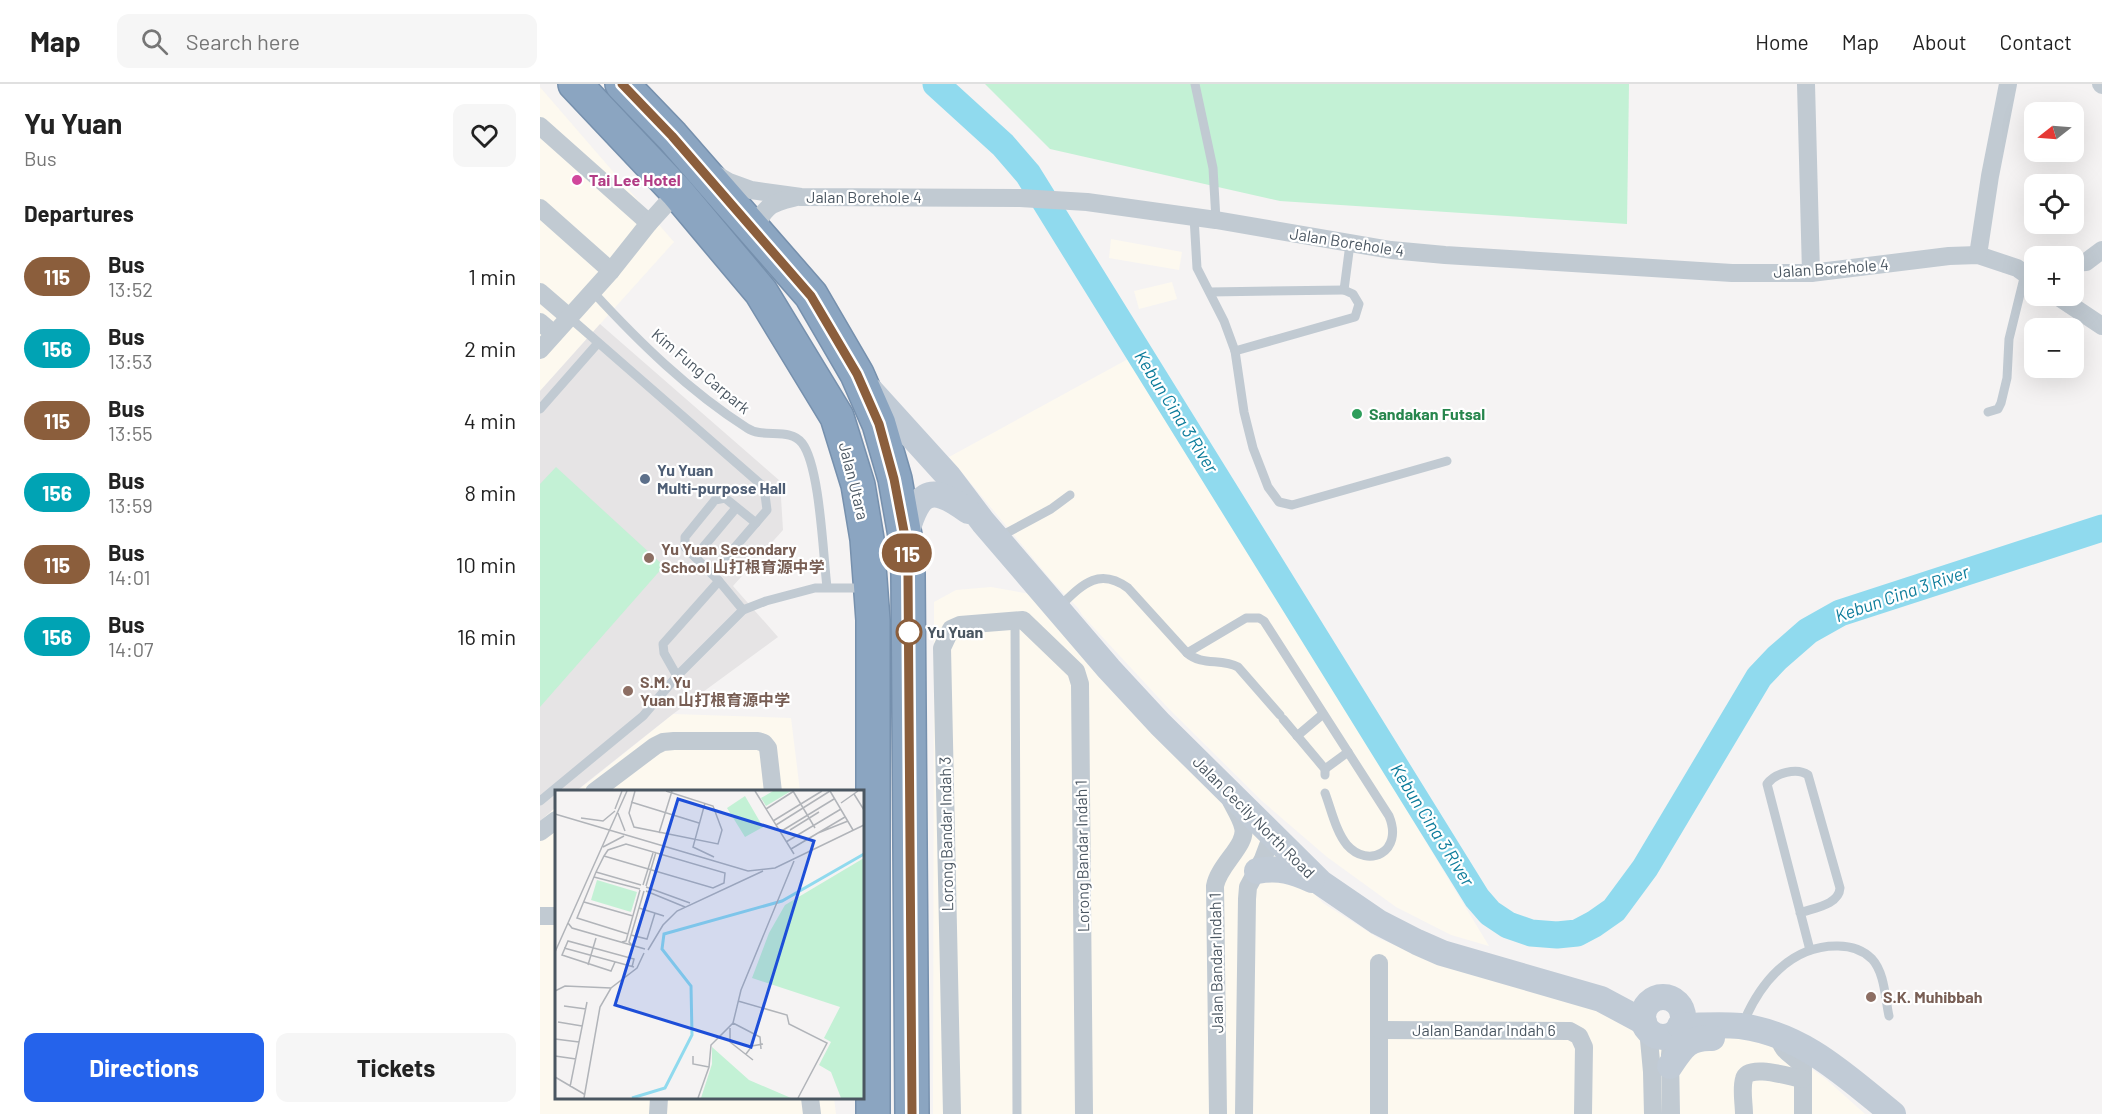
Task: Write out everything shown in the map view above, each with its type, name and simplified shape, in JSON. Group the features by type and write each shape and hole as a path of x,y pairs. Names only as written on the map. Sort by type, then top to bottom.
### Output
{"highway":[{"name":"Jalan Utara","path":"576,84 676,192 761,292 837,417 858,485 867,539 874,650 873,1114"},
{"path":"622,84 672,136 811,296 857,374 879,424 894,479 905,538 908,575 912,1114"}],"main road":[{"name":"Jalan Cecily North Road","path":"857,374 949,477 990,530 1153,717 1321,883 1368,916 1443,953 1601,999 1612,997 1662,1021 1739,1026 1774,1035 1815,1052 1893,1114"},
{"name":"Jalan Cecily North Road","path":"905,538 912,513 919,502 926,496 935,494 953,500 990,530"},
{"path":"1260,865 1271,869 1288,870 1321,883"},
{"path":"1670,1066 1688,1043 1696,1039 1774,1035"}],"street":[{"path":"1806,84 1811,273"},
{"path":"1978,255 1990,176 2008,84"},
{"path":"540,126 649,223"},
{"name":"Jalan Borehole 4","path":"672,136 718,176 729,182 751,190 801,197 1020,198 1087,202 1216,220 1402,251 1732,273 1811,273 1948,256 1978,255 2024,271"},
{"path":"540,350 593,292 676,192"},
{"path":"754,231 761,214 768,207 783,200 801,197"},
{"path":"540,208 611,271"},
{"path":"2084,262 2094,258 2102,250"},
{"path":"540,292 569,317"},
{"path":"2072,306 2102,326"},
{"path":"540,322 554,334"},
{"name":"Lorong Bandar Indah 3","path":"952,1114 942,648 951,629 960,625 1019,620"},
{"name":"Lorong Bandar Indah 1","path":"1019,620 1076,671 1080,684 1084,1114"},
{"path":"861,790 873,711"},
{"path":"597,790 655,746 674,741 758,741 764,743 768,748 774,790"},
{"path":"1225,788 1243,828 1241,843 1260,865"},
{"path":"540,832 555,821"},
{"name":"Jalan Bandar Indah 1","path":"1244,1114 1248,887 1272,835"},
{"name":"Jalan Bandar Indah 1","path":"1218,1114 1215,886 1217,875 1241,843"},
{"path":"1379,963 1379,1114"},
{"path":"1662,1021 1670,1066 1671,1114"},
{"path":"1653,1113 1652,1072 1662,1021"},
{"name":"Jalan Bandar Indah 6","path":"1380,1030 1570,1030 1579,1036 1584,1047 1583,1114"},
{"path":"1774,1035 1784,1051 1803,1068 1803,1114"},
{"path":"1744,1114 1744,1079 1748,1073 1757,1070 1803,1079"},
{"path":"658,1114 659,1099"},
{"path":"810,1099 812,1114"}],"lane":[{"path":"1196,84 1213,168 1216,220"},
{"path":"1194,217 1197,268 1210,292 1235,351 1244,412 1253,448 1268,487 1279,502 1292,505 1446,461"},
{"path":"1344,290 1350,244"},
{"path":"1988,412 1998,409 2001,403 2007,378 2009,339 2024,286"},
{"path":"1210,292 1344,290 1353,294 1359,303 1355,317 1235,351"},
{"name":"Kim Fung Carpark","path":"593,292 644,345 730,417 749,430 761,434 791,435 802,442 814,476 827,587"},
{"path":"569,317 764,487 767,510 663,644 664,653 677,676"},
{"path":"540,409 598,343"},
{"path":"990,530 1051,509 1070,495"},
{"path":"743,610 716,577 685,547 684,537 715,500 725,498 756,523"},
{"path":"695,557 736,508"},
{"path":"1057,608 1087,583 1098,578 1118,580 1187,653 1198,660 1229,663 1238,667 1325,772 1348,752"},
{"path":"540,801 643,716 677,676 743,610 791,594 827,587 871,588"},
{"path":"1187,653 1246,618 1259,618 1264,621 1392,823 1393,838 1386,850 1380,854 1368,855 1356,852 1346,844 1325,793"},
{"path":"1017,1114 1019,620"},
{"path":"1297,736 1323,714"},
{"path":"1800,913 1835,900 1840,895 1840,888 1808,775 1800,771 1776,776 1767,784 1800,913 1810,950"},
{"path":"1739,1026 1775,972 1800,953 1828,946 1851,946 1872,959 1881,975 1889,1016"}],"shaded area":[{"path":"540,87 674,242 540,391"},
{"path":"1111,239 1182,252 1179,270 1109,258"},
{"path":"1172,282 1177,299 1139,309 1134,291"},
{"name":"Yu Yuan Secondary School 山打根育源中学","path":"600,324 780,481 783,530 733,586 778,637 673,714 577,790 555,790 555,808 540,821 540,391"},
{"path":"1128,359 1273,590 1489,946 1451,935 1396,907 1327,857 1262,801 1169,709 1082,615 949,457"},
{"path":"991,587 1030,594 1323,903 1378,938 1420,956 1687,1034 1737,1037 1764,1044 1791,1054 1827,1080 1865,1114 933,1114 934,602 956,590"},
{"path":"673,714 791,718 800,790 578,790"},
{"path":"555,808 555,1099 834,1099 836,1114 540,1114 540,821"}],"green space":[{"path":"985,84 1629,84 1627,224 1280,201 1050,149"},
{"path":"556,467 664,566 540,707 540,484"}],"waterway":[{"name":"Kebun Cina 3 River","path":"936,84 1003,145 1028,174 1477,898 1490,913 1508,925 1531,933 1557,935 1577,933 1614,910 1645,868 1759,677 1808,631 1840,613 2102,528"}],"bus line":[{"name":"115","path":"622,84 672,136 811,296 857,374 879,424 894,479 907,547 910,683 912,1114"}],"place":[{"name":"Tai Lee Hotel","path":"577,180"},
{"name":"Sandakan Futsal","path":"1357,414"},
{"name":"Yu Yuan Multi-purpose Hall","path":"645,479"},
{"name":"Yu Yuan Secondary School 山打根育源中学","path":"649,558"},
{"name":"Yu Yuan","path":"909,632"},
{"name":"S.M. Yu Yuan 山打根育源中学","path":"628,691"},
{"name":"S.K. Muhibbah","path":"1871,997"}]}
